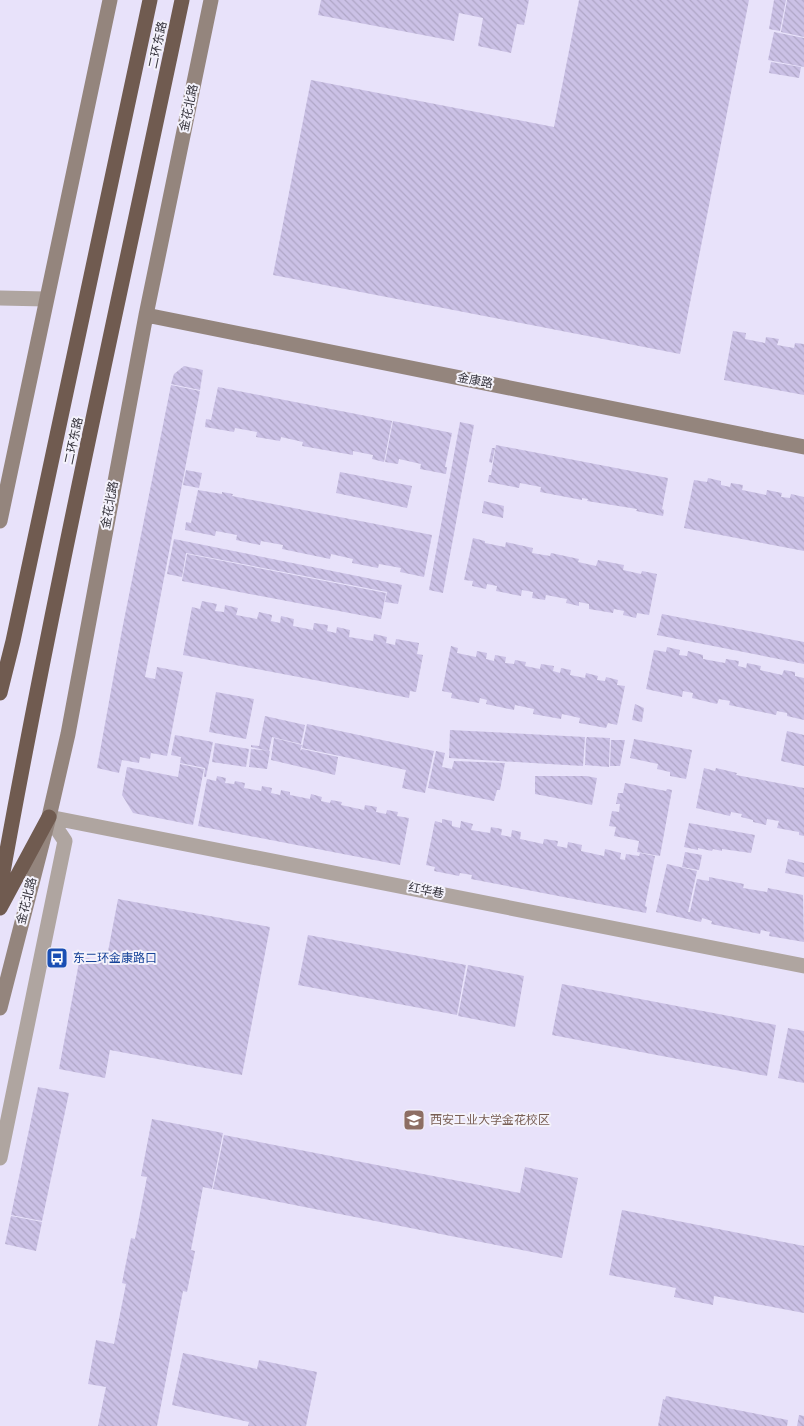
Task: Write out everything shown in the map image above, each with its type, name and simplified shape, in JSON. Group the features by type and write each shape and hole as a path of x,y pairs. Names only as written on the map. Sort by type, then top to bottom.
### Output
{"highway":[{"name":"二环东路","path":"0,692 17,622 150,0"},
{"name":"二环东路","path":"0,889 33,709 182,0"},
{"path":"0,908 49,817"}],"main road":[{"path":"0,522 110,0"},
{"name":"金花北路","path":"0,1008 49,817 68,734 146,315 211,0"},
{"name":"金康路","path":"146,315 804,447"}],"street":[{"path":"0,298 46,299"},
{"path":"0,1158 65,841 49,817"},
{"name":"红华巷","path":"49,817 804,966"}],"building":[{"path":"321,0 529,0 524,25 517,24 511,53 478,46 483,18 459,13 454,41 318,15"},
{"path":"579,0 749,0 680,354 273,275 311,80 554,127"},
{"path":"774,0 786,0 780,31 769,29"},
{"path":"787,0 804,0 804,37 781,32"},
{"path":"774,32 804,38 804,67 768,60"},
{"path":"771,62 801,67 799,78 769,73"},
{"path":"733,331 746,333 745,339 765,343 766,337 779,339 777,345 794,348 795,343 804,344 804,395 724,380"},
{"path":"184,366 203,370 200,390 171,384 174,374"},
{"path":"171,385 200,391 145,677 155,679 157,667 183,672 167,756 151,753 150,759 140,757 139,763 122,760 119,773 97,768 122,630"},
{"path":"218,387 392,421 384,462 372,459 373,455 353,451 353,455 302,446 303,442 281,437 280,441 256,437 257,432 235,428 234,432 205,427 206,419 211,420"},
{"path":"393,421 452,433 445,467 447,467 446,474 420,469 421,464 399,459 398,464 385,462"},
{"path":"460,422 474,425 443,593 429,590"},
{"path":"496,445 668,478 662,509 664,510 663,516 636,511 637,509 587,501 588,499 582,498 582,500 540,492 541,487 520,483 519,488 488,482"},
{"path":"492,448 495,448 492,463 489,462"},
{"path":"186,470 202,473 199,488 183,485"},
{"path":"340,472 412,486 407,508 336,493"},
{"path":"708,478 721,481 721,485 730,487 731,483 743,485 742,490 766,495 767,490 782,493 781,497 790,498 791,494 804,497 804,551 684,528 694,480 707,482"},
{"path":"198,490 233,494 232,496 432,535 424,577 400,572 401,568 379,564 378,568 352,563 353,559 331,554 330,559 282,549 283,545 261,541 260,545 236,540 237,535 216,531 215,536 185,530 186,522 191,523"},
{"path":"484,501 504,506 503,518 482,513"},
{"path":"473,538 485,541 485,543 505,547 506,542 533,548 532,553 550,556 551,553 579,559 578,562 596,566 598,560 624,565 623,570 641,574 642,571 657,574 649,615 637,613 636,618 623,615 624,611 614,609 613,613 589,609 589,604 579,602 579,606 566,603 567,599 546,595 545,600 532,598 533,592 522,590 521,596 496,591 497,586 487,584 486,589 472,586 473,581 464,580"},
{"path":"174,539 402,585 398,604 385,602 387,592 186,553 182,577 167,574"},
{"path":"187,554 386,593 381,619 182,581"},
{"path":"202,601 217,604 215,611 224,612 225,605 238,608 236,615 257,619 259,612 272,615 271,621 280,623 281,616 294,619 293,626 313,630 314,623 328,625 327,631 336,633 337,627 350,630 349,637 373,641 374,634 387,637 386,643 395,645 396,639 419,643 417,654 423,655 416,692 410,691 409,698 183,655 192,607 200,609"},
{"path":"662,614 804,642 804,664 657,635"},
{"path":"451,646 458,648 457,653 476,657 477,651 487,653 486,659 494,661 495,655 506,657 505,663 514,664 515,660 526,662 525,666 540,669 541,664 554,666 553,671 560,673 561,668 571,670 570,675 585,678 586,673 598,676 597,680 605,681 606,677 618,680 617,685 625,686 617,725 608,723 606,728 579,723 580,718 562,714 561,719 533,714 534,709 515,705 514,710 486,704 487,700 480,698 479,703 451,698 452,693 442,691"},
{"path":"667,647 680,650 679,655 687,656 688,651 703,655 703,659 725,663 726,659 739,661 738,666 746,668 747,663 761,666 760,670 782,675 784,670 795,672 795,676 804,678 804,720 787,716 787,713 777,711 776,715 729,705 730,701 719,699 717,704 692,698 693,693 683,691 682,697 646,689 654,650 666,652"},
{"path":"216,692 254,699 246,739 209,732"},
{"path":"635,704 644,708 642,722 632,720"},
{"path":"265,716 305,725 301,744 272,737 269,751 251,747 251,745 259,746"},
{"path":"307,724 434,751 425,793 402,788 406,770 302,748"},
{"path":"450,730 585,737 583,766 449,758"},
{"path":"787,731 804,735 804,766 781,761"},
{"path":"175,735 213,742 206,777 204,777 205,768 180,763 181,757 171,755"},
{"path":"587,737 610,738 609,767 585,765"},
{"path":"274,738 302,745 300,751 302,749 338,757 335,775 271,760"},
{"path":"634,739 692,750 686,779 670,776 670,772 657,769 658,764 630,758"},
{"path":"611,740 625,740 620,766 610,766"},
{"path":"215,743 249,749 246,767 212,762"},
{"path":"251,749 270,751 267,769 249,767"},
{"path":"436,751 445,753 442,767 452,769 454,761 505,763 500,790 497,790 494,801 428,788"},
{"path":"180,764 204,769 193,825 133,813 122,795 127,767 178,777"},
{"path":"704,768 715,771 716,768 737,773 736,775 804,788 804,836 799,835 799,832 777,828 779,821 767,819 766,825 741,817 742,814 731,812 730,816 696,808"},
{"path":"217,776 226,778 225,783 234,784 235,781 245,783 244,788 261,791 262,786 272,788 271,793 280,795 281,790 290,792 290,795 310,799 311,794 322,797 321,801 330,803 331,800 342,802 341,805 364,810 365,805 377,807 376,812 386,814 387,810 398,812 397,816 409,818 400,865 198,826 207,779 216,781"},
{"path":"535,776 586,776 597,778 592,805 535,794"},
{"path":"625,783 666,791 667,789 672,790 660,856 637,852 639,841 614,836 616,827 609,826 612,811 619,812 620,804 616,804 618,793 623,793"},
{"path":"442,819 452,821 452,826 460,828 461,821 473,824 471,830 490,833 491,827 502,829 501,835 511,837 512,830 521,832 520,839 543,844 544,839 558,841 557,846 567,848 568,842 582,845 581,851 604,856 605,849 621,853 620,859 625,860 626,854 639,856 640,853 655,856 645,906 647,907 646,913 471,879 472,875 460,873 459,876 434,871 435,867 426,865 435,821 442,823"},
{"path":"689,823 755,835 751,853 722,849 722,851 713,849 712,851 698,848 698,850 684,847"},
{"path":"685,852 702,855 699,870 682,867"},
{"path":"788,859 804,863 804,877 785,873"},
{"path":"667,864 697,871 688,912 690,912 697,879 709,881 709,877 744,884 743,888 767,892 768,888 803,895 804,942 769,936 770,932 761,930 760,934 711,924 712,921 702,918 701,922 656,912"},
{"path":"118,899 270,927 242,1075 110,1050 105,1078 59,1069 80,957 106,962"},
{"path":"308,935 466,965 457,1015 298,985"},
{"path":"468,965 524,976 515,1027 458,1016"},
{"path":"562,984 776,1025 767,1076 552,1035"},
{"path":"788,1028 804,1031 804,1083 778,1078"},
{"path":"38,1087 69,1093 42,1221 11,1215"},
{"path":"152,1119 223,1133 212,1189 203,1187 191,1250 195,1251 187,1292 183,1291 157,1426 98,1426 106,1387 88,1384 96,1340 114,1344 126,1284 122,1283 131,1238 135,1239 147,1177 141,1176"},
{"path":"224,1135 520,1193 525,1167 578,1178 562,1258 213,1189"},
{"path":"622,1210 804,1246 804,1313 714,1296 713,1305 674,1297 676,1288 609,1275"},
{"path":"11,1216 42,1222 36,1251 5,1244"},
{"path":"183,1353 257,1369 259,1360 317,1372 306,1426 248,1426 249,1422 172,1405"},
{"path":"666,1396 788,1420 787,1426 658,1426 663,1399 665,1400"},
{"path":"799,1415 804,1416 804,1426 797,1426"}],"place":[{"name":"东二环金康路口","path":"57,958"},
{"name":"西安工业大学金花校区","path":"414,1120"}]}
